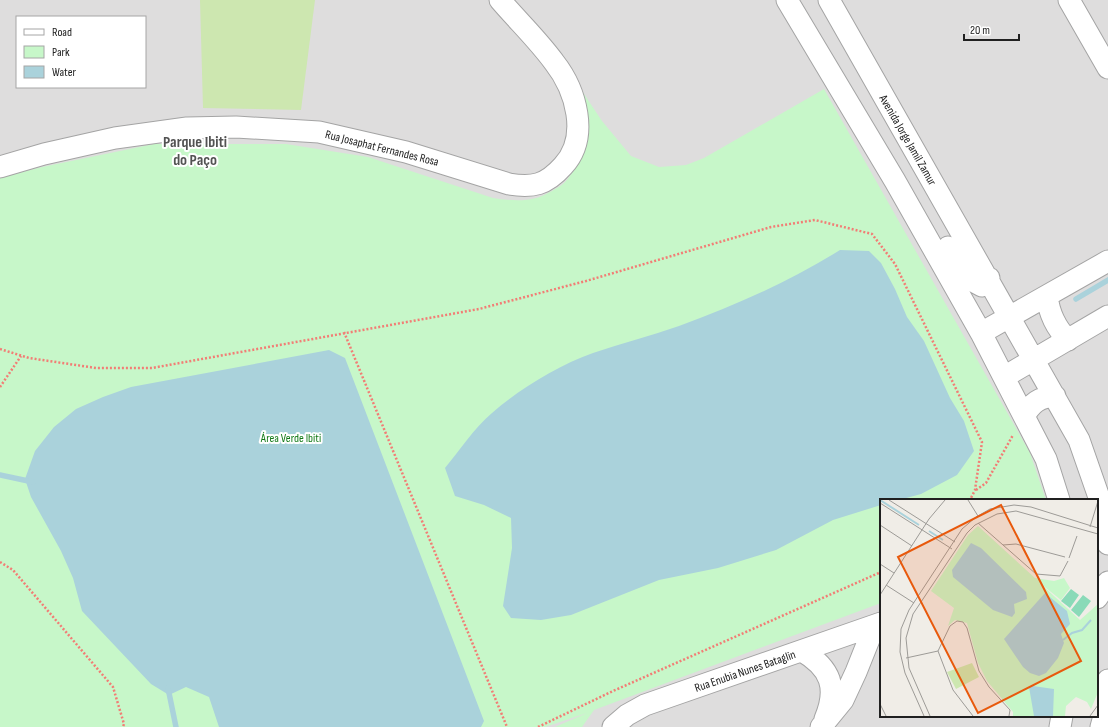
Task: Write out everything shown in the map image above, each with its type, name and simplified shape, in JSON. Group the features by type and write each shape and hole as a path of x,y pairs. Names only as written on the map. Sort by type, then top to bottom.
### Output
{"street":[{"name":"Rua Josaphat Fernandes Rosa","path":"0,166 44,154 115,138 187,128 236,127 319,132 406,152 509,184 525,187 538,184 553,177 567,162 576,144 578,122 572,93 555,63 500,0"},
{"name":"Avenida Jorge Jamil Zamur","path":"787,0 895,181 981,333 1046,458 1059,499"},
{"name":"Avenida Jorge Jamil Zamur","path":"830,0 890,110 989,278 1079,440 1101,503 1108,544"},
{"path":"1069,0 1108,68"},
{"name":"Avenida Jorge Jamil Zamur","path":"895,181 906,184 969,279 982,286 989,278"},
{"path":"981,333 1108,261"},
{"path":"1047,296 1049,310 1054,322 1059,332 1068,340"},
{"path":"1004,377 1108,316"},
{"path":"1024,416 1035,401 1045,397 1055,396"},
{"path":"1098,597 1108,582"},
{"path":"821,727 843,700 877,625"},
{"name":"Rua Enubia Nunes Bataglin","path":"613,727 627,715 645,705 877,625"},
{"path":"802,651 817,660 829,677 832,703 821,727"},
{"path":"1100,727 1104,716 1108,680"},
{"path":"1060,727 1062,717"}],"path":[{"path":"0,349 21,356 96,368 152,368 344,332 479,309 586,281 771,228 815,220 872,234 895,264 982,442 975,490 970,499"},
{"path":"344,332 507,727"},
{"path":"0,387 21,356"},
{"path":"975,490 986,483 1024,416"},
{"path":"0,562 13,570 113,687 124,724 123,727"},
{"path":"538,727 613,691 880,572"}],"shaded area":[{"name":"Área Verde Ibiti","path":"0,0 1108,0 1108,727 0,727"}],"green space":[{"path":"200,0 315,0 301,110 203,108"},
{"name":"Área Verde Ibiti","path":"576,82 602,121 631,156 659,167 686,165 704,158 824,89 1030,453 1046,499 880,499 880,603 594,710 582,727 555,727 587,713 545,727 0,727 0,178 42,167 154,144 286,144 368,157 493,198 525,200 543,196 556,189 563,184 575,168 586,142 588,116 585,103"}],"water":[{"path":"840,250 869,251 881,263 895,289 907,317 924,341 950,398 964,421 974,451 957,475 921,494 903,499 880,499 880,505 833,520 776,550 718,568 659,580 571,615 541,620 511,618 503,606 512,548 511,518 484,505 455,496 445,468 479,425 527,386 566,364 593,353 668,330 721,310 782,283"},
{"path":"329,350 345,358 484,721 481,727 219,727 209,697 186,687 169,695 151,684 82,611 73,578 61,551 31,497 25,479 35,451 54,427 76,409 131,387"}],"waterway":[{"path":"1076,299 1108,280"},
{"path":"0,475 33,482"},
{"path":"168,688 176,727"}],"district":[{"name":"Parque Ibiti do Paço","path":"195,150"}]}
